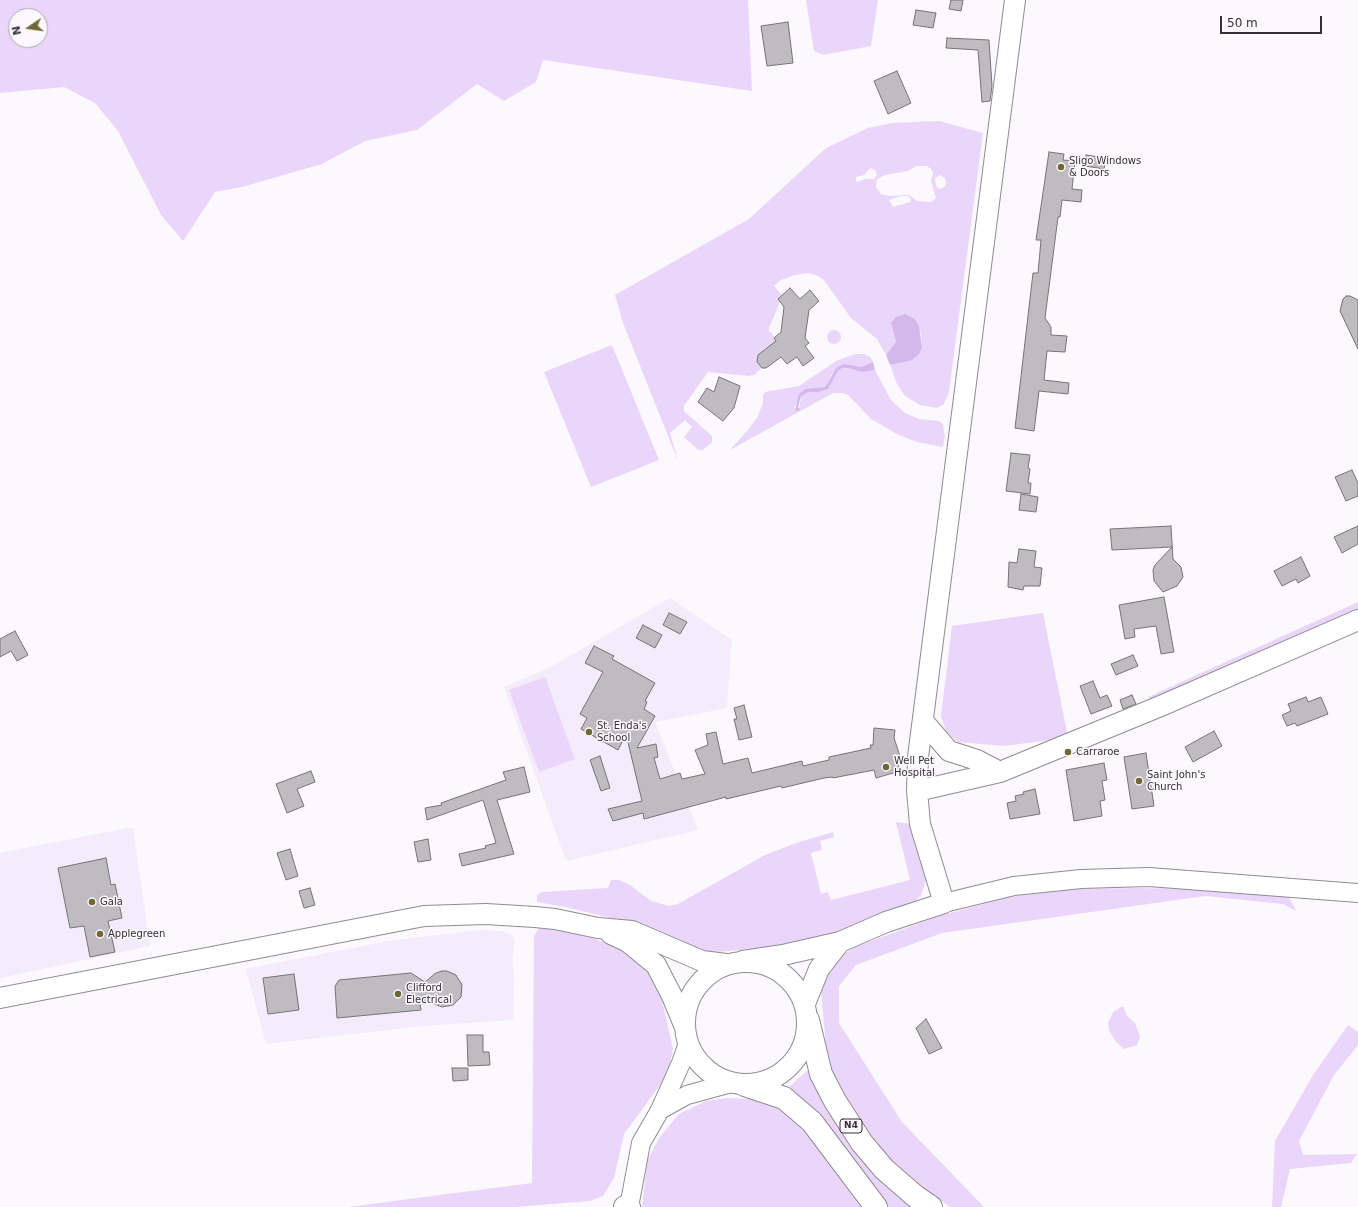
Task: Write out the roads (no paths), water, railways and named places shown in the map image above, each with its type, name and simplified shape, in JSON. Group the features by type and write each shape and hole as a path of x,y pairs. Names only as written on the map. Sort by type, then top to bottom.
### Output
{"highway":[{"name":"N4","path":"806,1012 821,1074 835,1101 862,1142 884,1169 915,1196 931,1207"},
{"path":"738,1084 784,1098 812,1122 876,1207"}],"main road":[{"path":"686,1035 688,1004 699,983 711,972 735,963 782,955 840,942 886,922 944,903 920,824 917,791 918,757 1015,0"},
{"path":"917,791 1000,772 1163,705 1358,620"},
{"path":"923,721 949,751 977,760 1000,772"},
{"path":"0,998 424,916 486,914 555,919 598,928 632,931 702,961 735,963 759,962 775,968 788,978 798,990 806,1012"},
{"path":"598,928 628,942 656,965 672,996 695,1057 705,1069 717,1078 738,1084 767,1081 777,1076 790,1066 800,1052 806,1037 806,1012 819,969 840,942"}],"street":[{"path":"944,903 1014,886 1082,879 1142,877 1358,893"},
{"path":"629,1207 641,1143 660,1110 682,1063 686,1035"},
{"path":"660,1110 687,1095 738,1084"}],"place":[{"name":"Sligo Windows & Doors","path":"1061,167"},
{"name":"St. Enda's School","path":"589,732"},
{"name":"Carraroe","path":"1068,752"},
{"name":"Well Pet Hospital","path":"886,767"},
{"name":"Saint John's Church","path":"1139,781"},
{"name":"Gala","path":"92,902"},
{"name":"Applegreen","path":"100,934"},
{"name":"Clifford Electrical","path":"398,994"}]}
